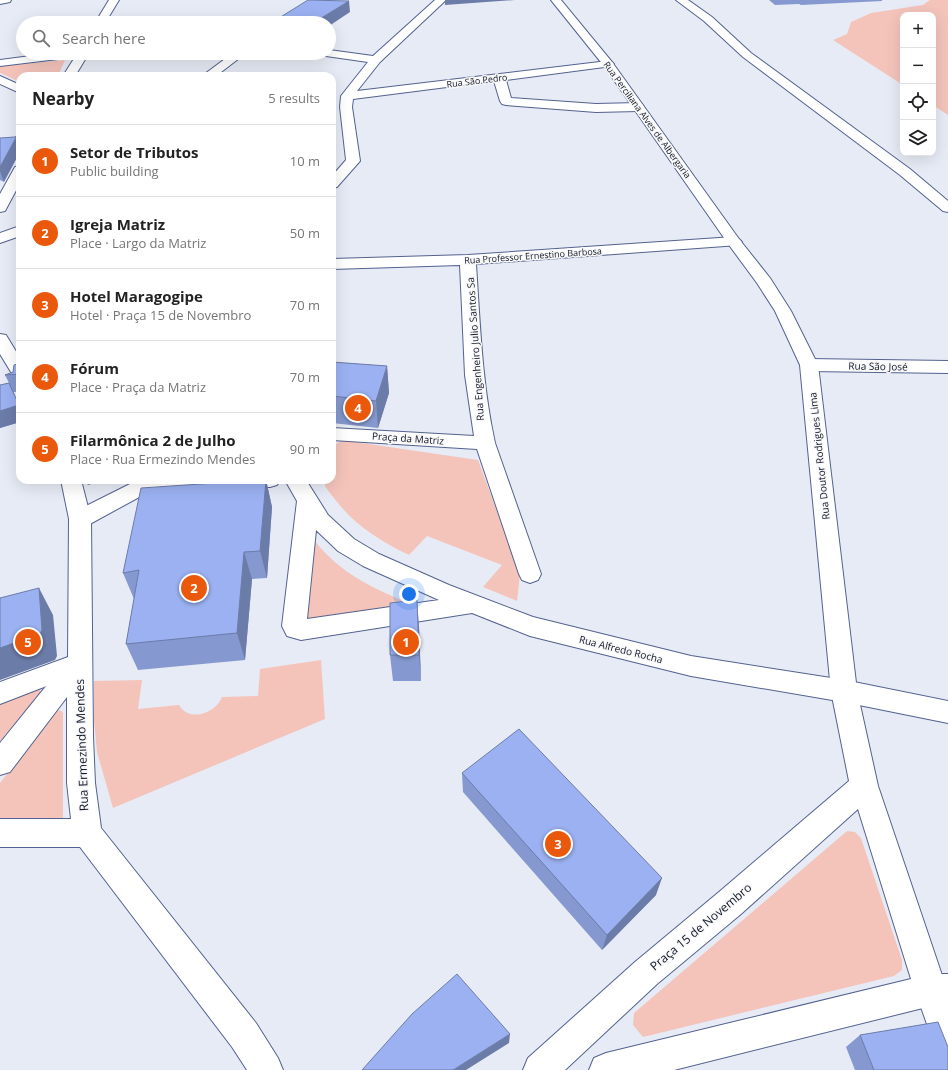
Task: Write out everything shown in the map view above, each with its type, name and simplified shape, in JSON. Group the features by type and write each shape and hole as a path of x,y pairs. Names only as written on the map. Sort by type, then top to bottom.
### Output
{"street":[{"path":"0,1 6,0"},
{"path":"104,16 114,0"},
{"path":"353,161 346,107 347,96 376,60 441,0"},
{"name":"Rua Perciliana Alves de Albergaria","path":"556,0 608,64 734,242"},
{"path":"681,0 689,0"},
{"path":"681,0 708,19 747,55 905,172 948,208"},
{"path":"336,54 376,60"},
{"path":"0,63 25,60"},
{"path":"71,72 79,60"},
{"path":"214,72 230,60"},
{"name":"Rua São Pedro","path":"347,96 608,64"},
{"path":"500,78 501,87 506,101 596,108 638,107"},
{"path":"0,80 16,87"},
{"path":"339,160 353,161"},
{"path":"336,178 353,161"},
{"path":"0,177 16,174"},
{"path":"0,208 16,178"},
{"path":"0,238 16,232"},
{"name":"Rua Professor Ernestino Barbosa","path":"336,264 468,260 734,242"},
{"name":"Rua Doutor Rodrigues Lima","path":"734,242 764,281 783,311 809,365 844,691"},
{"name":"Rua Engenheiro Julio Santos Sa","path":"468,260 478,407 485,443 530,574"},
{"path":"0,339 16,366"},
{"name":"Rua São José","path":"809,365 948,367"},
{"name":"Praça da Matriz","path":"336,434 485,443"},
{"name":"Rua Ermezindo Mendes","path":"72,484 80,519 79,663 81,783 87,833"},
{"path":"80,519 146,484"},
{"name":"Rua Alfredo Rocha","path":"297,484 320,521 346,545 371,560 406,576 530,626 691,666 844,691"},
{"path":"308,501 294,626 296,629 301,630 473,604"},
{"path":"0,693 79,663"},
{"path":"0,763 79,663"},
{"path":"948,712 844,691 864,786 939,990 948,1038"},
{"name":"Praça 15 de Novembro","path":"540,1070 646,973 730,903 864,786"},
{"path":"0,833 87,833 244,1035 266,1070"},
{"path":"606,1070 939,990"}],"shaded area":[{"path":"930,0 948,0 948,115 936,107 936,12 900,12 900,83 833,40 847,34 851,22 871,13 923,5"},
{"path":"65,60 60,72 16,72 16,80 0,73 0,66"},
{"path":"341,441 348,441 478,460 520,574 517,601 483,587 502,565 427,536 409,555 384,542 362,527 343,509 325,486 325,484 336,484 336,444"},
{"path":"315,541 334,562 356,578 406,602 409,606 306,620"},
{"path":"321,660 325,719 113,808 97,752 94,721 94,681 142,680 138,709 179,705 189,714 195,715 202,714 214,708 222,697 258,696 260,669"},
{"path":"40,688 40,693 0,741 0,700"},
{"path":"57,710 62,711 63,713 63,819 59,821 0,822 0,783"},
{"path":"847,831 855,832 861,838 902,960 902,970 894,976 643,1037 633,1025 634,1013"}],"building":[{"path":"308,0 349,1 324,16 282,16"},
{"path":"16,136 0,167 0,138"},
{"path":"336,362 387,366 376,401 336,396"},
{"path":"16,364 16,374 5,375 13,372 14,365"},
{"path":"9,383 16,398 16,406 0,411 0,385"},
{"path":"201,484 266,484 260,551 244,552 237,633 126,644 139,570 123,573 141,488"},
{"path":"39,588 42,630 40,634 0,648 0,598"},
{"path":"417,600 419,655 390,655 390,603"},
{"path":"519,729 662,878 607,935 462,773"},
{"path":"457,974 510,1034 453,1070 362,1070 412,1014"},
{"path":"938,1022 948,1047 948,1070 874,1070 860,1035"}],"place":[{"name":"Fórum","path":"358,408"},
{"name":"Igreja Matriz","path":"194,588"},
{"name":"Filarmônica 2 de Julho","path":"28,642"},
{"name":"Setor de Tributos","path":"406,642"},
{"name":"Hotel Maragogipe","path":"558,844"}]}
